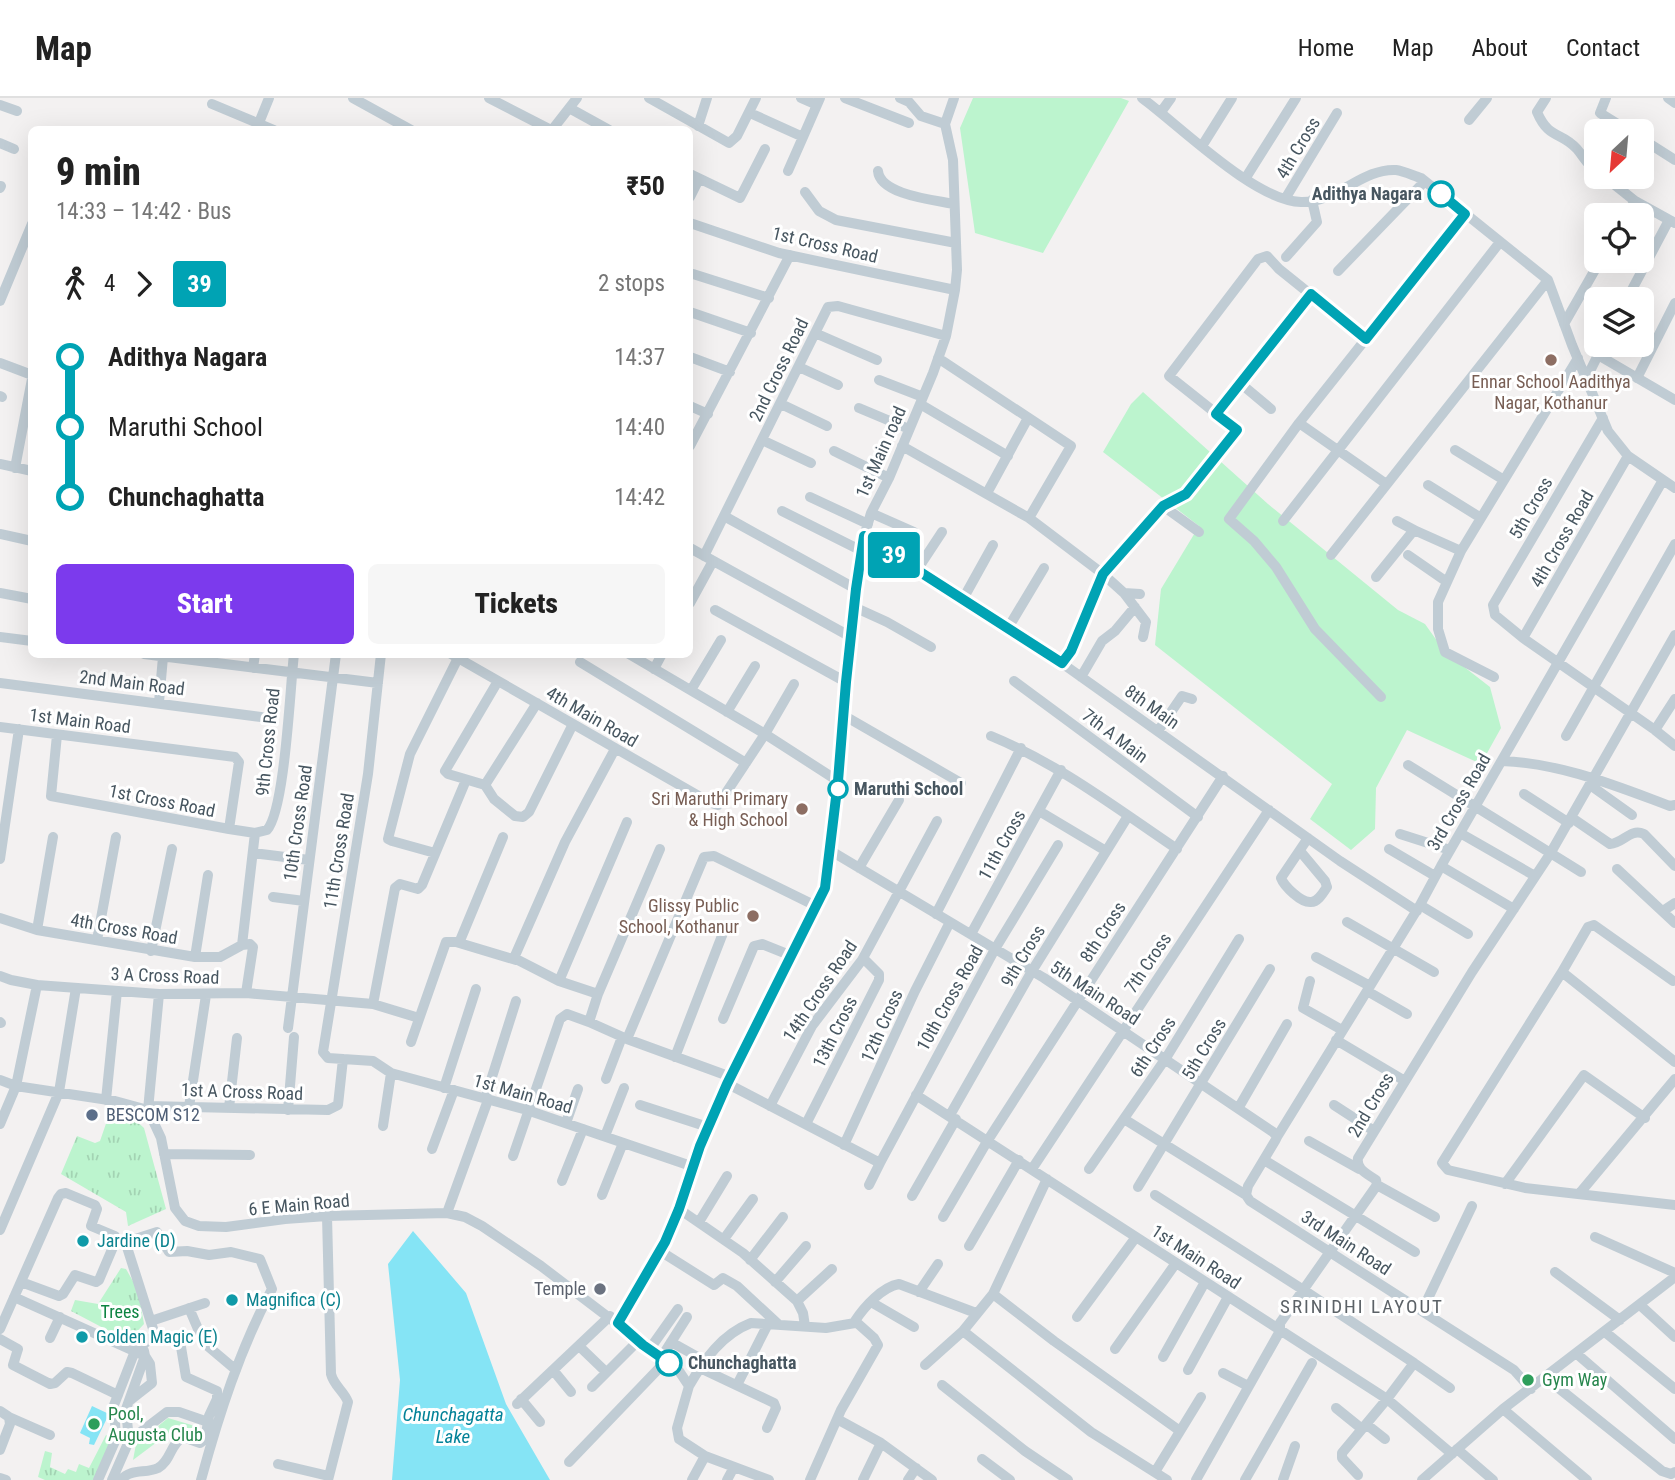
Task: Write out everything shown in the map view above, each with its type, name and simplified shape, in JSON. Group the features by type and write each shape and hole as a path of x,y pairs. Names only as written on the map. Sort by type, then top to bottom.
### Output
{"street":[{"path":"212,104 257,126 269,98"},
{"path":"353,98 404,126"},
{"path":"489,98 544,126"},
{"path":"556,126 577,98"},
{"path":"649,98 729,143 734,141 756,98"},
{"path":"698,126 707,98"},
{"path":"788,171 818,102 802,98"},
{"path":"845,98 909,123"},
{"path":"900,98 909,102 921,116 945,124 954,98"},
{"path":"1142,98 1245,179 1284,200 1302,202 1334,195 1377,172 1398,170 1425,181 1548,281 1608,431 1628,456 1675,488"},
{"path":"1161,112 1171,98"},
{"path":"1202,146 1232,98"},
{"path":"1245,179 1296,98"},
{"path":"1469,120 1488,98"},
{"path":"1546,98 1537,111 1542,125 1577,149 1584,159"},
{"path":"1606,98 1600,113 1610,119"},
{"path":"1668,98 1675,103"},
{"path":"0,105 17,111"},
{"path":"571,109 602,126"},
{"path":"750,113 803,137"},
{"name":"4th Cross","path":"1284,200 1338,113"},
{"name":"1st Main road","path":"540,1422 519,1401 579,1346 614,1320 660,1251 679,1209 708,1127 825,888 831,851 860,550 869,519 889,478 938,358 946,336 955,290 953,160 945,124"},
{"path":"0,143 14,149"},
{"path":"1654,147 1675,160"},
{"path":"694,177 740,198 765,149"},
{"path":"878,171 878,177 898,192 954,204"},
{"path":"1338,271 1425,181"},
{"path":"1620,189 1635,201 1672,221 1635,287"},
{"path":"806,192 819,211 836,220 956,243"},
{"path":"1286,257 1317,222 1312,200"},
{"path":"1381,697 1315,629 1276,567 1254,541 1229,519 1299,423 1465,214"},
{"name":"1st Cross Road","path":"693,224 790,255 955,290"},
{"path":"0,301 28,234"},
{"path":"1283,521 1500,242"},
{"path":"693,441 790,255"},
{"path":"1062,663 1071,651 1103,574 1163,506 1186,494 1237,430 1170,377 1170,373 1258,258 1267,256 1366,339"},
{"path":"1564,324 1593,273"},
{"path":"693,274 769,298"},
{"path":"1331,555 1385,483 1548,281"},
{"path":"1216,414 1311,294"},
{"path":"1637,378 1675,303"},
{"name":"2nd Cross Road","path":"693,596 723,516 828,307 838,306 946,336"},
{"path":"693,313 751,333"},
{"path":"815,333 877,360"},
{"path":"1587,377 1597,357"},
{"path":"1610,357 1637,378 1675,400"},
{"path":"693,358 730,372"},
{"path":"938,358 1071,446 1029,518"},
{"path":"1494,677 1445,652 1438,629 1438,602 1461,551 1578,358"},
{"path":"0,363 28,375"},
{"path":"799,367 838,385"},
{"path":"879,380 921,401 1008,456"},
{"path":"1240,383 1271,409"},
{"path":"781,404 827,426"},
{"path":"693,407 708,414"},
{"path":"859,408 909,429"},
{"path":"987,493 1028,418"},
{"name":"5th Cross","path":"1523,638 1495,615 1493,605 1602,418"},
{"path":"1299,423 1385,483"},
{"path":"15,468 27,426"},
{"path":"762,440 811,463"},
{"path":"902,446 1029,518 1103,574 1124,593 1146,622 1143,637"},
{"path":"1455,450 1504,480"},
{"path":"834,451 889,478"},
{"name":"4th Cross Road","path":"1523,638 1628,456"},
{"path":"0,464 28,470"},
{"name":"3rd Cross Road","path":"1277,1137 1419,908 1474,807 1663,480"},
{"path":"1428,485 1481,518"},
{"path":"810,497 869,519 914,531"},
{"path":"1163,506 1199,532"},
{"path":"782,511 860,550"},
{"path":"723,516 856,589"},
{"path":"1397,521 1461,551"},
{"path":"1376,577 1414,530"},
{"path":"917,570 942,532"},
{"path":"0,534 28,540"},
{"name":"8th Main","path":"864,536 1062,663 1308,838 1419,908 1468,934"},
{"path":"1566,736 1675,544"},
{"path":"963,598 993,545"},
{"path":"693,550 851,637"},
{"path":"1408,555 1447,582"},
{"path":"1008,628 1044,568"},
{"path":"0,593 28,598"},
{"path":"1124,593 1140,594"},
{"path":"854,607 931,647"},
{"path":"1081,677 1102,641 1115,631 1135,607"},
{"path":"715,610 846,682"},
{"name":"2nd Cross","path":"1360,1169 1358,1158 1571,820 1675,635"},
{"path":"0,637 28,640"},
{"path":"1523,638 1675,746"},
{"path":"691,690 721,640"},
{"path":"159,658 159,702"},
{"path":"198,658 253,668 378,683"},
{"path":"253,668 254,658"},
{"name":"9th Cross Road","path":"267,830 275,819 294,658"},
{"name":"10th Cross Road","path":"288,1028 336,658"},
{"name":"11th Cross Road","path":"323,1052 368,775 381,658"},
{"path":"435,853 388,839 410,754 456,658"},
{"name":"4th Main Road","path":"462,658 711,803 718,805 746,763"},
{"path":"636,658 765,734 838,781"},
{"path":"654,669 660,658"},
{"path":"580,662 746,763 794,684"},
{"path":"727,712 755,666"},
{"path":"498,681 445,771 485,785 494,799 515,816 523,817 529,812 573,724"},
{"name":"7th A Main","path":"1014,681 1198,817"},
{"name":"2nd Main Road","path":"0,683 261,717"},
{"path":"1158,731 1182,696 1192,699"},
{"path":"1655,730 1675,699"},
{"path":"485,785 537,703"},
{"path":"843,715 961,783"},
{"name":"1st Main Road","path":"0,727 238,758 229,829"},
{"path":"0,859 19,729"},
{"name":"1st Cross Road","path":"57,734 51,796 229,829 255,833 267,830"},
{"path":"991,736 1021,748 1061,770 1177,849"},
{"path":"936,914 1021,748"},
{"path":"516,960 516,950 565,842 615,749"},
{"path":"1502,761 1531,763 1675,805"},
{"path":"1408,765 1581,872"},
{"name":"11th Cross","path":"971,934 1061,770"},
{"name":"8th Cross","path":"943,1217 988,1140 1223,776"},
{"path":"373,1004 397,885 420,888 466,780"},
{"path":"1592,782 1632,815"},
{"path":"1524,794 1611,844 1618,844 1632,833 1644,834 1675,866"},
{"path":"859,868 899,800"},
{"name":"7th Cross","path":"1032,1169 1269,810"},
{"path":"1039,811 1106,851"},
{"name":"9th Cross","path":"912,1196 1032,971 1128,816"},
{"name":"14th Cross Road","path":"769,1105 812,1026 863,958 937,821"},
{"path":"559,981 627,822"},
{"path":"246,993 253,947 250,944 242,945 255,833"},
{"path":"1460,833 1535,877"},
{"path":"1400,834 1450,850"},
{"path":"37,930 53,837"},
{"path":"97,940 116,837"},
{"path":"459,943 503,837"},
{"path":"1300,850 1327,887 1318,899 1311,902 1305,901 1283,884 1281,878 1308,838"},
{"name":"10th Cross Road","path":"869,1185 877,1161 916,1095 995,948 1058,845"},
{"path":"151,951 172,849"},
{"path":"589,1022 598,994 660,849"},
{"path":"1389,849 1435,876"},
{"name":"5th Main Road","path":"831,851 1032,971 1239,1107 1277,1137"},
{"path":"253,853 309,860"},
{"path":"606,1079 704,857 714,856 816,906"},
{"path":"1441,866 1514,909"},
{"path":"1617,869 1675,923"},
{"path":"195,957 208,874"},
{"path":"273,897 304,901"},
{"path":"1663,911 1675,903"},
{"name":"4th Cross Road","path":"0,918 37,930 195,957 220,957 242,945"},
{"name":"12th Cross","path":"844,1145 950,922"},
{"path":"1347,922 1434,972"},
{"path":"1673,981 1594,925 1588,927 1442,1163 1448,1170 1525,1188 1675,1205"},
{"path":"675,1056 723,933"},
{"name":"6th Cross","path":"1089,1169 1166,1058 1239,939"},
{"path":"411,1042 446,942 459,943 516,960 559,981 598,994"},
{"path":"723,1019 754,946 762,944 792,956"},
{"path":"1316,957 1407,1014"},
{"name":"13th Cross","path":"806,1124 879,980 879,974 863,958"},
{"name":"5th Cross","path":"1138,1187 1270,969"},
{"path":"1562,972 1675,1062"},
{"name":"3 A Cross Road","path":"0,976 11,981 76,988 159,994 246,993 373,1004 419,1018"},
{"path":"1310,981 1303,1007 1342,1030"},
{"path":"0,1124 16,1086 37,985"},
{"path":"0,1230 59,1092 76,988"},
{"path":"432,1149 476,989"},
{"path":"106,1100 117,991"},
{"name":"6 E Main Road","path":"159,994 148,1108 161,1138 175,1208 186,1221 200,1226 226,1227 327,1216 447,1213 465,1217 541,1266 614,1320 679,1371 690,1386"},
{"path":"189,1107 206,995"},
{"path":"447,1213 487,1100 516,1001"},
{"path":"513,1156 563,1014 675,1056 729,1081 877,1161"},
{"path":"1239,1107 1287,1024"},
{"path":"288,1110 294,1037"},
{"path":"229,1108 237,1038"},
{"path":"1336,1041 1405,1081"},
{"name":"1st Main Road","path":"323,1052 328,1058 373,1061 391,1073 527,1110 694,1167"},
{"name":"1st A Cross Road","path":"0,1080 16,1086 148,1108 335,1108 338,1105 343,1059"},
{"path":"383,1126 391,1073"},
{"path":"1505,1184 1584,1075 1644,1118"},
{"path":"1579,1194 1675,1079"},
{"path":"605,1136 624,1088"},
{"path":"566,1123 579,1089"},
{"name":"1st Main Road","path":"916,1095 1387,1399 1493,1480"},
{"path":"640,1105 708,1127"},
{"path":"1334,1105 1374,1131"},
{"name":"3rd Main Road","path":"1124,1119 1246,1195 1250,1201 1514,1370 1531,1389"},
{"path":"562,1181 583,1129"},
{"path":"1246,1195 1248,1186 1277,1137"},
{"path":"1309,1140 1360,1169 1376,1180 1377,1185 1435,1217"},
{"path":"602,1195 623,1143"},
{"path":"164,1154 250,1155"},
{"path":"969,1246 1019,1160"},
{"path":"1264,1160 1415,1252"},
{"path":"699,1222 727,1176"},
{"path":"925,1365 962,1331 993,1294 1047,1179"},
{"path":"1196,1480 1280,1331 1280,1323 1377,1185"},
{"path":"0,1329 14,1297 61,1194 66,1193 95,1205 97,1209 91,1227 115,1236 116,1240 99,1280 96,1282 75,1275 64,1294 59,1296 21,1282"},
{"path":"1155,1195 1450,1388"},
{"path":"724,1240 753,1199"},
{"path":"1422,1311 1472,1206"},
{"path":"679,1209 750,1259 797,1301 805,1326"},
{"path":"278,1464 328,1478 348,1402 331,1374 327,1216"},
{"path":"750,1259 783,1217"},
{"path":"155,1335 126,1244 129,1241 157,1232 169,1252 187,1251 209,1255 231,1252 260,1259 272,1289 256,1319 236,1370 201,1480"},
{"path":"1077,1317 1136,1237"},
{"path":"1422,1480 1503,1409 1640,1305 1675,1275 1595,1237"},
{"path":"775,1282 806,1247"},
{"path":"660,1251 714,1285 723,1278 737,1286 773,1324"},
{"path":"1115,1349 1176,1263"},
{"path":"919,1292 938,1264"},
{"path":"797,1301 832,1269"},
{"path":"1555,1272 1620,1320"},
{"path":"1163,1357 1205,1282"},
{"path":"855,1323 871,1302 895,1284 976,1313"},
{"path":"993,1294 1059,1345 1180,1431"},
{"path":"14,1297 139,1347 150,1364 152,1383 129,1401"},
{"path":"1188,1370 1228,1297"},
{"path":"871,1302 915,1327"},
{"path":"150,1321 205,1303"},
{"path":"1640,1305 1675,1337"},
{"path":"189,1308 204,1343 236,1370"},
{"path":"649,1350 678,1310"},
{"path":"50,1338 60,1317"},
{"path":"569,1462 664,1359 687,1317"},
{"path":"763,1479 705,1456 679,1439 677,1433 690,1386 702,1365 711,1352 740,1327 751,1323 826,1328 855,1323 874,1338 878,1345 837,1419 810,1480"},
{"path":"737,1385 773,1324"},
{"path":"962,1331 1091,1432 1167,1480"},
{"path":"1605,1332 1675,1389"},
{"path":"98,1480 116,1439 114,1405 139,1347 155,1335"},
{"path":"121,1480 134,1471 158,1468 165,1462 178,1439 183,1437 200,1443 205,1439 217,1399 216,1391 186,1377 180,1341 155,1335"},
{"path":"0,1339 18,1349 12,1361 18,1369 50,1384 67,1372 72,1373 118,1395"},
{"path":"592,1387 638,1340"},
{"path":"671,1342 702,1365 776,1406 767,1428"},
{"path":"579,1346 606,1372"},
{"path":"1577,1354 1675,1438"},
{"path":"112,1480 128,1441 126,1409 145,1356"},
{"path":"1245,1480 1312,1363"},
{"path":"1358,1475 1341,1455 1414,1363"},
{"path":"553,1370 570,1392"},
{"path":"1223,1373 1248,1386"},
{"path":"1546,1378 1662,1471 1673,1473"},
{"path":"942,1385 1025,1451 1068,1480"},
{"path":"1155,1472 1200,1397"},
{"path":"1336,1408 1385,1439"},
{"path":"1503,1409 1587,1480"},
{"path":"128,1441 167,1412 178,1412 208,1422"},
{"path":"4,1414 50,1435"},
{"path":"0,1450 10,1424 4,1414"},
{"path":"837,1419 881,1443 932,1480"},
{"path":"863,1480 881,1443"},
{"path":"1283,1480 1295,1446"},
{"path":"692,1480 705,1456"},
{"path":"982,1459 1010,1480"},
{"path":"727,1480 734,1467"},
{"path":"908,1480 916,1468"},
{"path":"0,1478 6,1480"}],"green space":[{"path":"973,98 1121,98 1129,101 1043,253 975,233 960,128"},
{"path":"1143,392 1268,504 1398,610 1425,624 1445,652 1490,687 1501,728 1481,764 1407,730 1376,788 1375,829 1351,850 1310,819 1332,784 1155,645 1161,589 1199,526 1103,452 1131,404"},
{"path":"110,1112 132,1117 144,1128 166,1209 128,1226 126,1212 61,1174 77,1136 95,1143 100,1141"},
{"name":"Trees","path":"121,1268 126,1269 138,1290 144,1324 128,1341 71,1311 75,1300 98,1304"},
{"path":"168,1418 195,1426 191,1435 173,1430 133,1460 136,1444"},
{"path":"106,1435 113,1440 95,1480 45,1480 38,1477 45,1451 52,1453 50,1467 65,1474 68,1469 76,1472 79,1464 89,1468"}],"water":[{"name":"Chunchagatta Lake","path":"413,1231 466,1293 506,1404 550,1480 392,1480 400,1380 388,1264"},
{"name":"Pool, Augusta Club","path":"92,1406 109,1414 94,1445 89,1444 90,1438 80,1433"}],"bus line":[{"name":"39","path":"669,1363 618,1323 665,1242 700,1146 727,1084 825,888 829,870 860,550 864,536 1062,663 1071,651 1103,574 1163,506 1186,494 1237,430 1216,414 1311,294 1366,339 1465,214 1441,194"}],"place":[{"name":"Adithya Nagara","path":"1441,194"},
{"name":"Ennar School Aadithya Nagar, Kothanur","path":"1551,360"},
{"name":"Maruthi School","path":"838,789"},
{"name":"Sri Maruthi Primary & High School","path":"802,809"},
{"name":"Glissy Public School, Kothanur","path":"753,916"},
{"name":"BESCOM S12","path":"92,1115"},
{"name":"Jardine (D)","path":"83,1241"},
{"name":"Temple","path":"600,1289"},
{"name":"Magnifica (C)","path":"232,1300"},
{"name":"Golden Magic (E)","path":"82,1337"},
{"name":"Chunchaghatta","path":"669,1363"},
{"name":"Gym Way","path":"1528,1380"},
{"name":"Pool, Augusta Club","path":"94,1424"}],"district":[{"name":"SRINIDHI LAYOUT","path":"1362,1306"}]}
